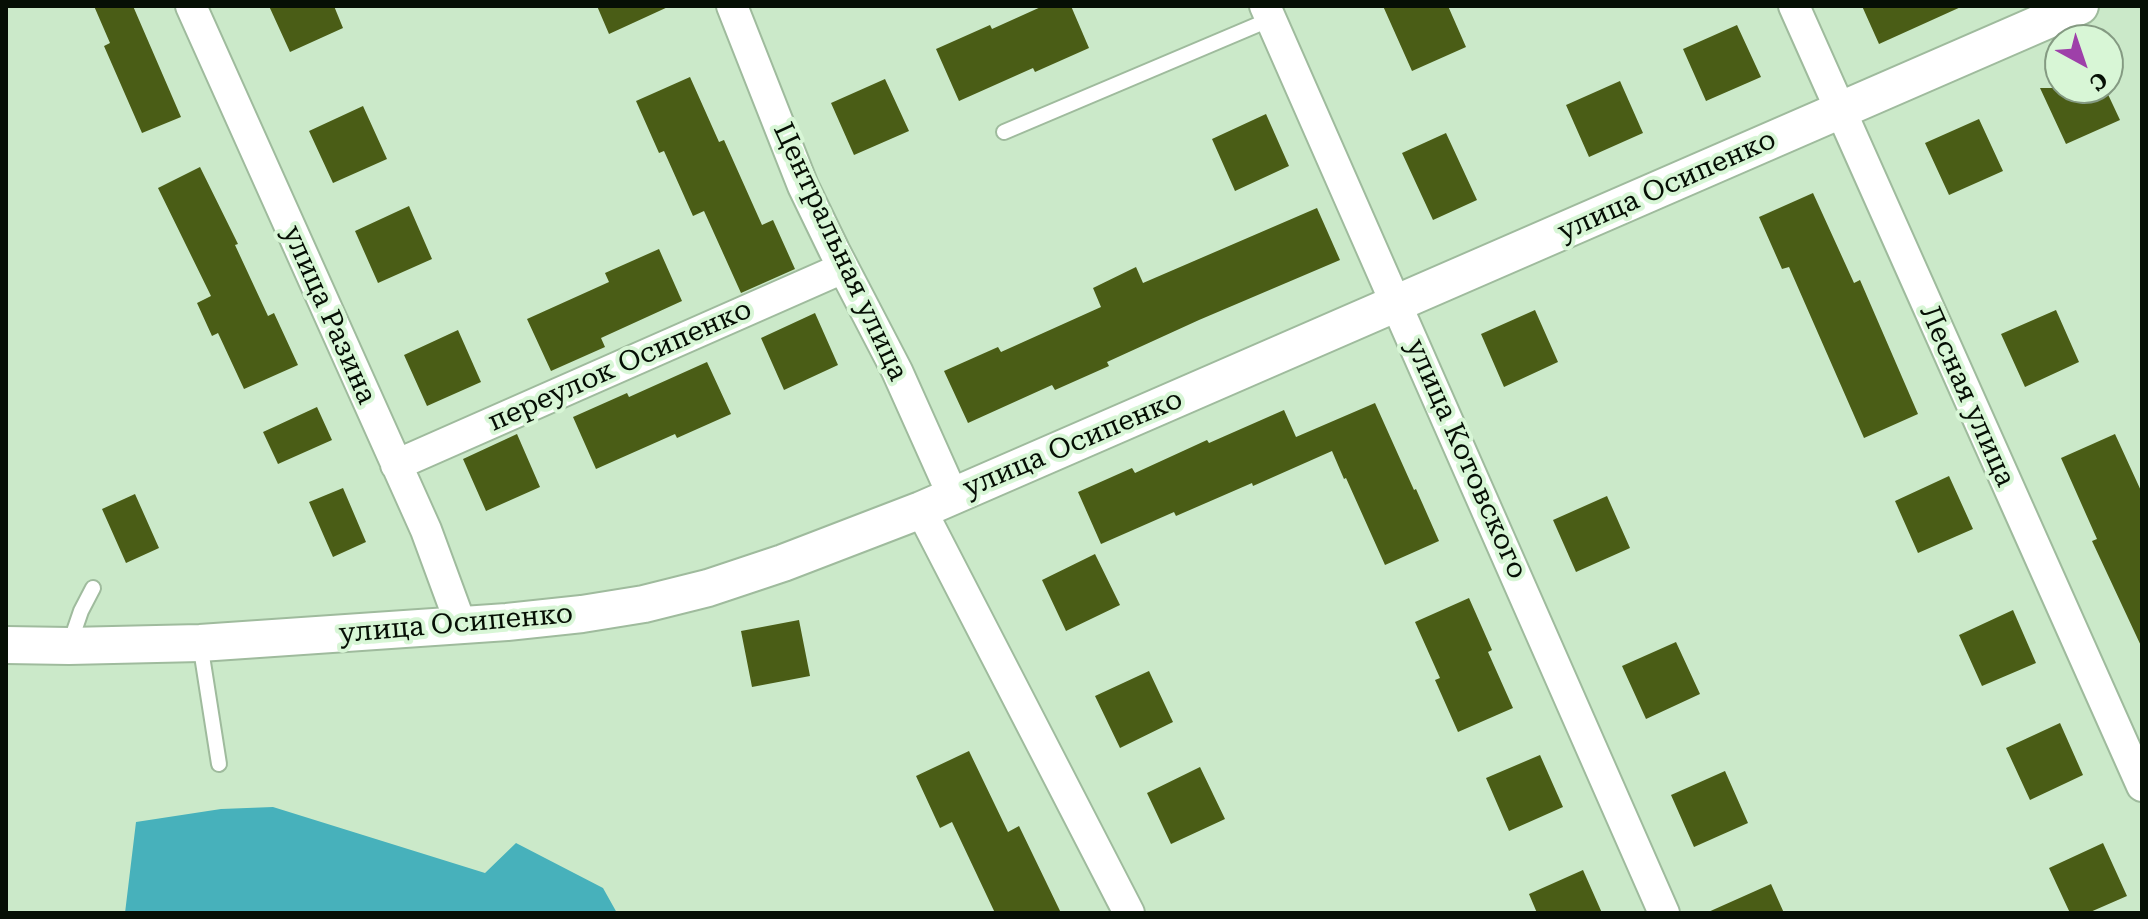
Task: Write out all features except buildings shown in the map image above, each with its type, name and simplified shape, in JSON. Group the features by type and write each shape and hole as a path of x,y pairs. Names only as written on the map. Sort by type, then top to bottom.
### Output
{"street":[{"name":"улица Разина","path":"191,6 426,530 461,625"},
{"name":"Центральная улица","path":"732,6 803,186 897,371 937,503 1129,913"},
{"name":"Лесная улица","path":"1794,6 2142,786"},
{"name":"улица Осипенко","path":"6,645 200,643 461,625 582,614 644,604 708,588 783,563 937,503 2080,6"},
{"name":"улица Котовского","path":"1268,12 1664,913"},
{"name":"переулок Осипенко","path":"396,465 843,268"}],"lane":[{"path":"1004,132 1268,12"},
{"path":"69,646 93,588"},
{"path":"200,643 219,764"}],"water":[{"path":"273,807 485,873 516,843 603,888 617,913 125,913 136,822 221,809"}]}
